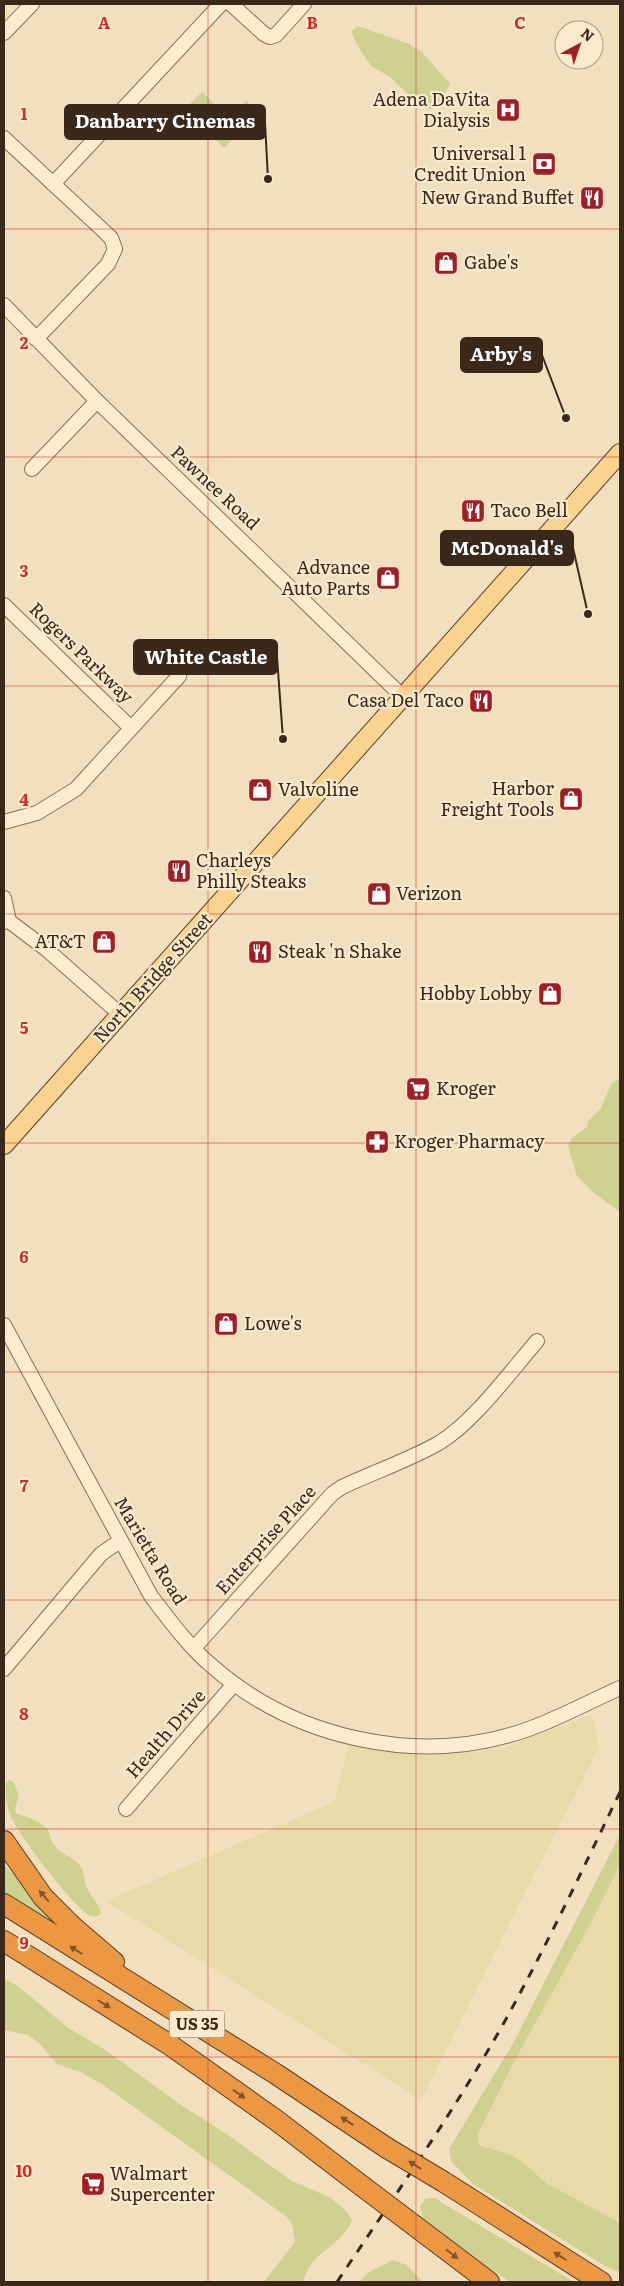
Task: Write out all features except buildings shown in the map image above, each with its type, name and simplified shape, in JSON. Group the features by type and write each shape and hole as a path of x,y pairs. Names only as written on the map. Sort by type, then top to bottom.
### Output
{"highway":[{"path":"4,1842 28,1876 60,1914 158,1999"},
{"name":"US 35","path":"4,1904 158,1999 387,2148 601,2282"},
{"name":"US 35","path":"5,1942 170,2045 276,2120 489,2282"}],"main road":[{"name":"North Bridge Street","path":"4,1145 620,453"}],"street":[{"path":"4,33 32,4"},
{"path":"53,184 220,4"},
{"path":"231,4 264,34 270,37 276,34 304,4"},
{"path":"4,138 111,238 114,254 108,264 36,339"},
{"name":"Pawnee Road","path":"4,305 97,401 402,696"},
{"path":"32,469 97,401"},
{"name":"Rogers Parkway","path":"4,605 131,728"},
{"path":"4,822 37,813 76,789 179,676"},
{"path":"4,898 6,921 46,949 120,1014"},
{"name":"Marietta Road","path":"4,1324 151,1596 194,1648 234,1684 268,1706 290,1717 340,1735 429,1746 465,1743 523,1731 620,1688"},
{"name":"Enterprise Place","path":"194,1648 332,1494 342,1487 426,1449 451,1434 467,1421 537,1341"},
{"path":"4,1669 101,1554 120,1541"},
{"name":"Health Drive","path":"126,1809 234,1684"}],"shaded area":[{"path":"592,1714 599,1746 421,2100 106,1901 334,1802 349,1743 446,1754 504,1748"},
{"path":"620,1836 620,2232 472,2138"}],"green space":[{"path":"358,26 409,44 421,51 450,84 439,103 431,109 421,107 390,77 371,66 358,47 351,31"},
{"path":"202,92 241,129 224,148 184,110"},
{"path":"246,101 258,112 245,125 233,115"},
{"path":"620,1078 620,1212 593,1192 577,1176 568,1146 572,1138 586,1128 589,1120 601,1108 611,1084"},
{"path":"9,1780 13,1782 19,1795 15,1808 16,1813 37,1821 48,1829 54,1845 81,1867 87,1887 98,1904 101,1914 91,1916 83,1911 61,1887 24,1839 11,1817 7,1804 5,1787"},
{"path":"620,1835 620,1864 592,1921 517,2056 477,2136 479,2145 511,2155 524,2163 546,2183 620,2223 620,2272 605,2266 473,2184 451,2161 449,2149 512,2045"},
{"path":"4,1864 68,1934 4,1894"},
{"path":"4,1979 18,1986 67,2027 107,2051 178,2103 228,2135 292,2181 331,2198 346,2211 352,2220 344,2234 314,2261 302,2282 264,2282 295,2242 292,2224 287,2217 102,2084 78,2071 57,2064 39,2043 28,2035 4,2030"},
{"path":"435,2198 574,2282 511,2282 485,2266 423,2218 420,2206 425,2199"},
{"path":"393,2260 406,2265 423,2282 359,2282 369,2272"}],"railway":[{"path":"337,2282 442,2125 482,2061 548,1940 620,1792"}],"place":[{"name":"Adena DaVita Dialysis","path":"508,110"},
{"name":"Universal 1 Credit Union","path":"544,164"},
{"name":"Danbarry Cinemas","path":"268,179"},
{"name":"New Grand Buffet","path":"592,198"},
{"name":"Gabe's","path":"446,263"},
{"name":"Arby's","path":"566,418"},
{"name":"Taco Bell","path":"473,511"},
{"name":"Advance Auto Parts","path":"388,578"},
{"name":"McDonald's","path":"588,614"},
{"name":"Casa Del Taco","path":"481,701"},
{"name":"White Castle","path":"283,739"},
{"name":"Valvoline","path":"260,790"},
{"name":"Harbor Freight Tools","path":"571,799"},
{"name":"Charleys Philly Steaks","path":"179,871"},
{"name":"Verizon","path":"379,894"},
{"name":"AT&T","path":"104,942"},
{"name":"Steak 'n Shake","path":"260,952"},
{"name":"Hobby Lobby","path":"550,994"},
{"name":"Kroger","path":"418,1089"},
{"name":"Kroger Pharmacy","path":"377,1142"},
{"name":"Lowe's","path":"226,1324"},
{"name":"Walmart Supercenter","path":"93,2184"}]}
